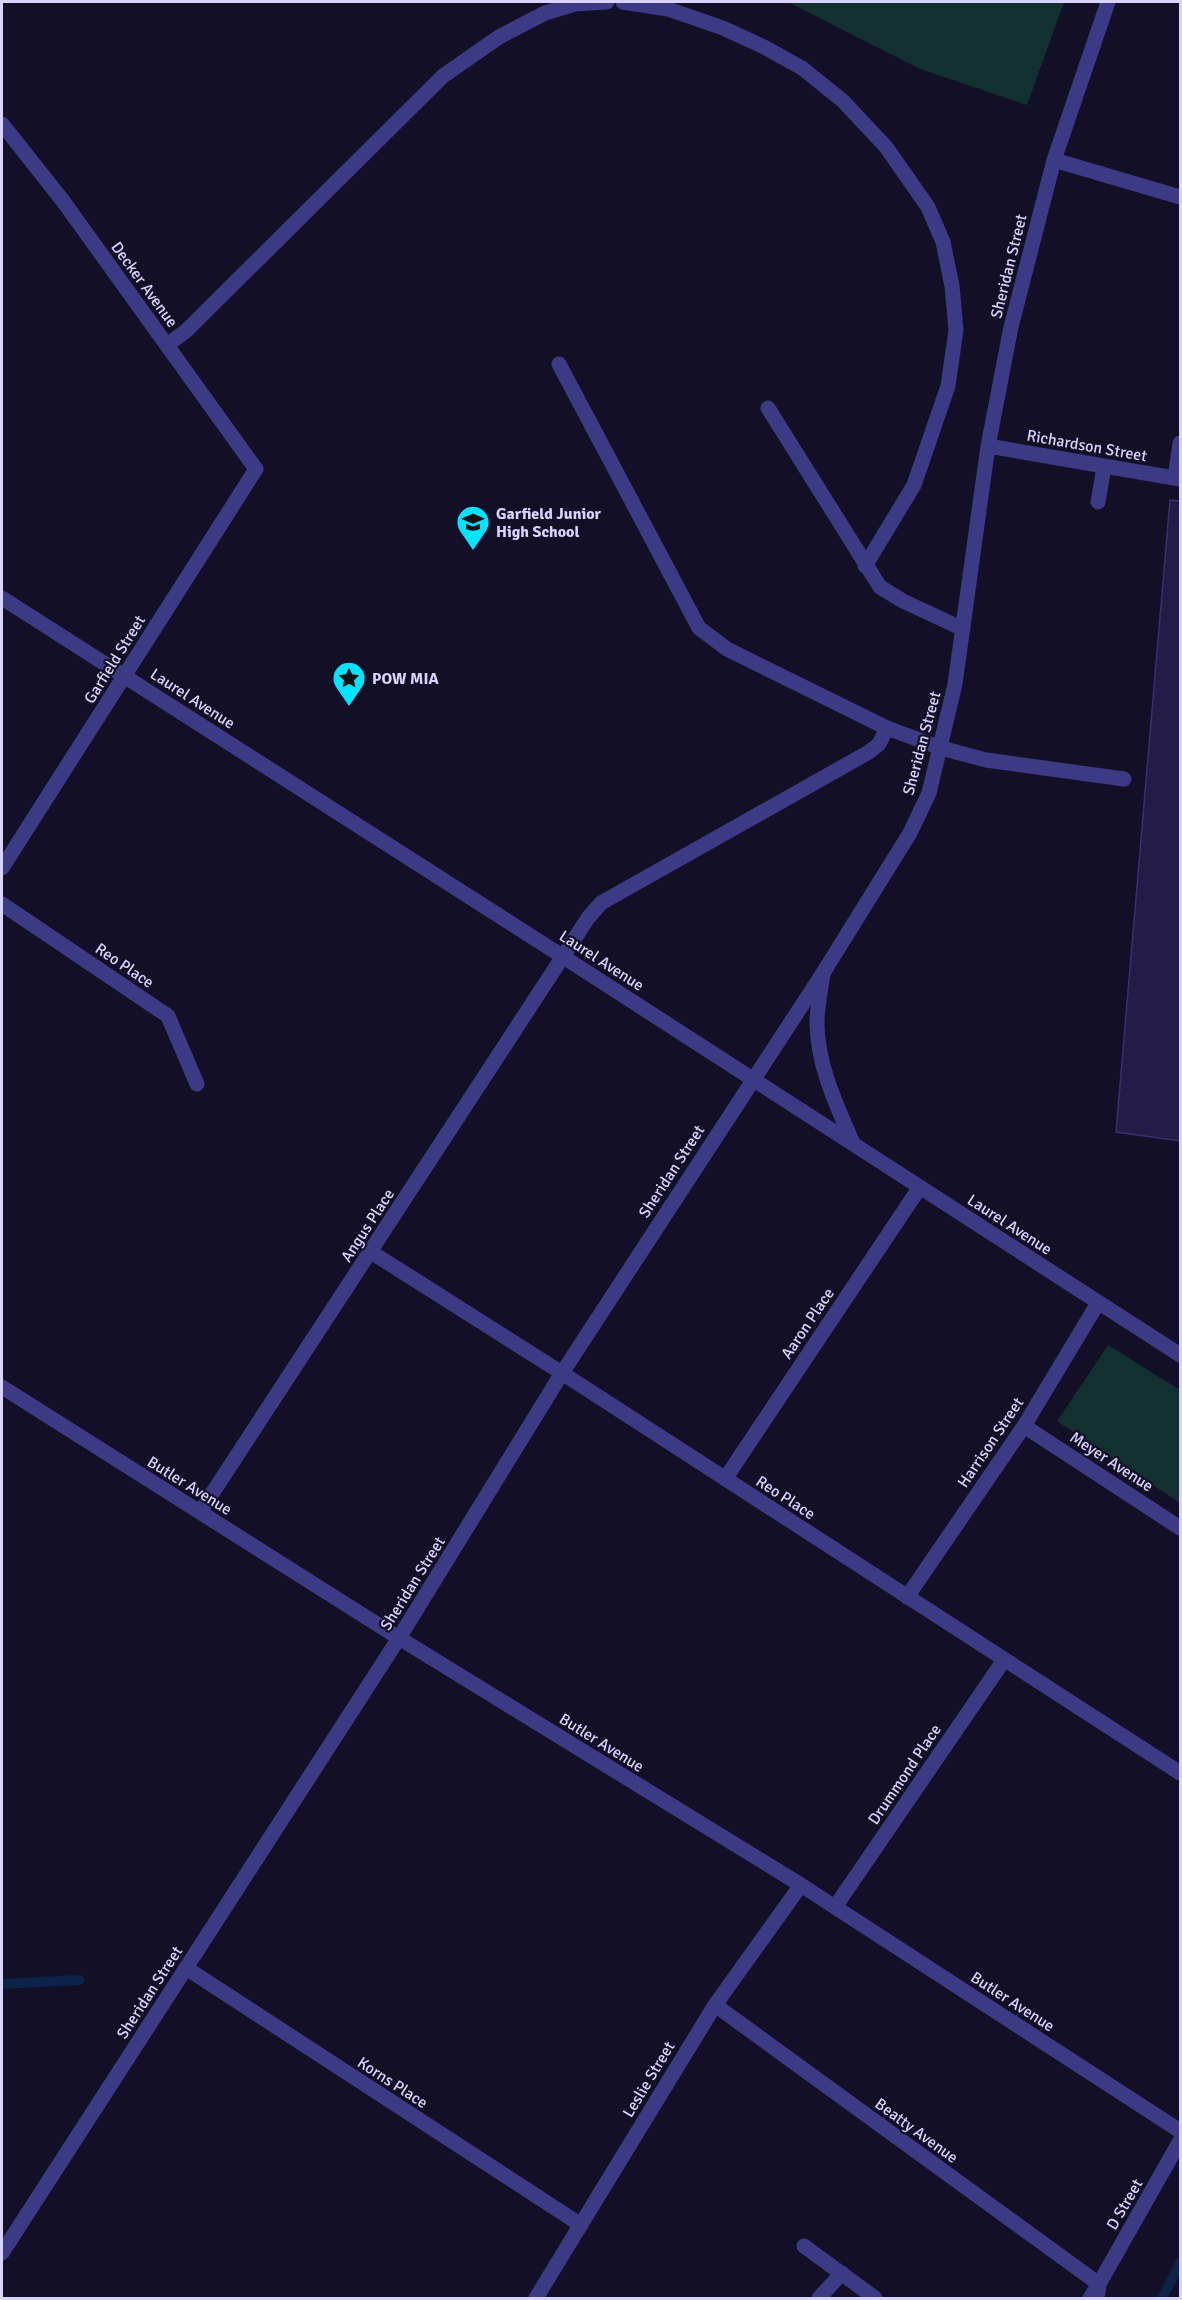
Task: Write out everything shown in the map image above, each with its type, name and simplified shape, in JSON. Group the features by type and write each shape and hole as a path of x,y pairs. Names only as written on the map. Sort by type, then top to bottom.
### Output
{"street":[{"path":"167,345 186,331 443,76 499,37 545,13 575,4 607,2"},
{"path":"623,2 668,9 723,28 802,68 843,101 885,147 928,207 943,242 952,286 956,330 948,386 914,485 866,566"},
{"name":"Sheridan Street","path":"2,2253 399,1638 562,1372 823,973 910,833 929,792 955,684 988,446 1011,327 1054,160 1108,2"},
{"name":"Decker Avenue","path":"2,124 63,201 256,469"},
{"path":"1054,160 1180,197"},
{"path":"559,364 699,628 727,649 887,728 941,748 986,760 1124,779"},
{"path":"768,408 880,587 903,601 963,629"},
{"path":"1178,478 1180,443"},
{"name":"Richardson Street","path":"988,446 1178,478"},
{"path":"1098,502 1104,467"},
{"name":"Garfield Street","path":"2,868 256,469"},
{"name":"Laurel Avenue","path":"2,598 753,1078 1180,1355"},
{"name":"Angus Place","path":"200,1512 562,956 601,903 869,752 879,744 887,728"},
{"name":"Reo Place","path":"2,904 168,1016 197,1084"},
{"path":"823,973 817,1021 821,1055 834,1100 852,1143"},
{"name":"Aaron Place","path":"725,1479 920,1187"},
{"name":"Reo Place","path":"371,1252 562,1372 1180,1773"},
{"name":"Harrison Street","path":"907,1597 1024,1426 1098,1303"},
{"name":"Butler Avenue","path":"2,1387 399,1638 801,1885 1180,2131"},
{"name":"Meyer Avenue","path":"1024,1426 1180,1527"},
{"name":"Drummond Place","path":"835,1907 1004,1660"},
{"name":"Leslie Street","path":"536,2298 715,2005 801,1885"},
{"name":"Korns Place","path":"186,1968 580,2225"},
{"name":"Beatty Avenue","path":"715,2005 1098,2291"},
{"name":"D Street","path":"1090,2298 1098,2291 1180,2141"},
{"path":"804,2246 875,2298"},
{"path":"819,2298 842,2273"}],"green space":[{"path":"788,2 1064,2 1027,105 920,69"},
{"path":"1108,1345 1180,1390 1180,1503 1057,1421"}],"building":[{"path":"1170,500 1180,501 1180,1141 1116,1132"}],"waterway":[{"path":"2,1984 79,1980"},
{"path":"1162,2298 1180,2263"}],"place":[{"name":"Garfield Junior High School","path":"473,551"},
{"name":"POW MIA","path":"349,707"}]}
